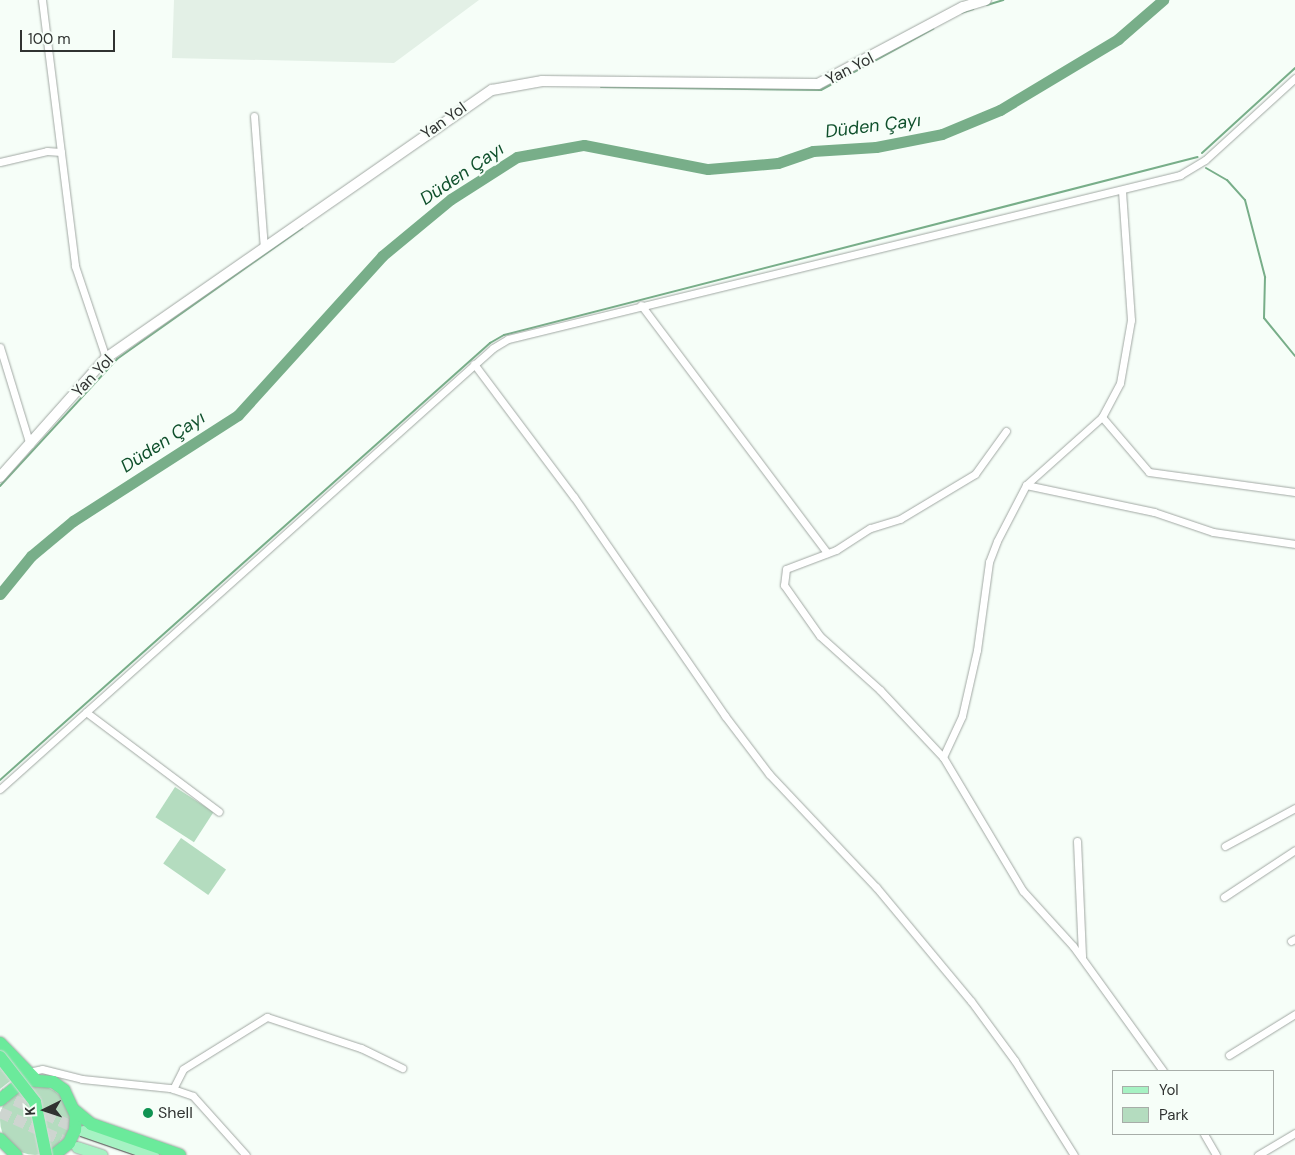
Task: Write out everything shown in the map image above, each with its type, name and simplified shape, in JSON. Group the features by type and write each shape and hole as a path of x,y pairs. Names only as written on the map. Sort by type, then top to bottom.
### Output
{"highway":[{"path":"0,1043 31,1075 64,1090 74,1110 75,1130 61,1153"},
{"path":"0,1057 35,1102 61,1153"},
{"path":"0,1100 12,1086 31,1075"},
{"path":"74,1110 91,1124 180,1155"}],"main road":[{"path":"83,1130 153,1155"},
{"path":"61,1153 102,1155"}],"street":[{"path":"42,0 78,285 106,358"},
{"name":"Yan Yol","path":"0,477 106,358 492,90 542,81 818,84 963,7 986,0"},
{"path":"0,789 474,364 508,339 641,305 1122,190 1196,167 1295,78"},
{"path":"254,116 264,248"},
{"path":"0,162 47,151 61,152"},
{"path":"943,757 952,746 968,691 989,562 1026,485 1102,417 1120,383 1130,332 1122,190"},
{"path":"641,305 827,553"},
{"path":"0,347 30,445"},
{"path":"474,364 557,472 725,716 769,774 876,887 971,1001 1015,1061 1074,1155"},
{"path":"1102,417 1149,472 1295,492"},
{"path":"1006,431 975,474 900,520 870,528 827,553 786,569 784,585 820,636 880,690 943,757 1023,890 1082,957 1162,1070"},
{"path":"1026,485 1154,512 1213,532 1295,544"},
{"path":"86,712 219,812"},
{"path":"1225,846 1295,808"},
{"path":"1077,841 1082,957"},
{"path":"1224,897 1295,850"},
{"path":"1229,1055 1295,1014"},
{"path":"173,1089 183,1068 267,1017 361,1048 402,1068"},
{"path":"31,1075 42,1069 82,1079 173,1089 193,1096 210,1110 246,1155"},
{"path":"1258,1155 1295,1133"},
{"path":"1205,1135 1216,1155"}],"shaded area":[{"path":"174,0 479,0 394,63 172,58"}],"green space":[{"path":"175,787 214,812 194,842 155,817"},
{"path":"181,838 226,870 208,895 163,863"},
{"path":"0,1064 14,1078 0,1089"},
{"path":"42,1085 55,1091 64,1100 68,1106 70,1120 68,1134 60,1145 49,1153 28,1155 21,1153 10,1145 2,1134 0,1113 2,1106 10,1095 21,1087"}],"waterway":[{"path":"987,5 1003,0"},
{"name":"Düden Çayı","path":"0,594 31,556 73,521 238,415 382,256 451,199 517,157 584,145 708,169 778,163 813,151 876,147 942,134 1000,110 1118,39 1163,0"},
{"path":"961,13 973,9"},
{"path":"601,87 821,90 933,29"},
{"path":"1202,153 1295,68"},
{"path":"0,780 490,343 504,335 1198,157"},
{"path":"1206,168 1227,180 1245,200 1265,277 1264,318 1295,356"},
{"path":"0,486 117,359 302,228"}],"tunnel":[{"path":"0,1093 81,1130"},
{"path":"0,1112 76,1146"}],"tram line":[{"path":"80,1136 135,1155"}],"place":[{"name":"Shell","path":"148,1113"}]}
